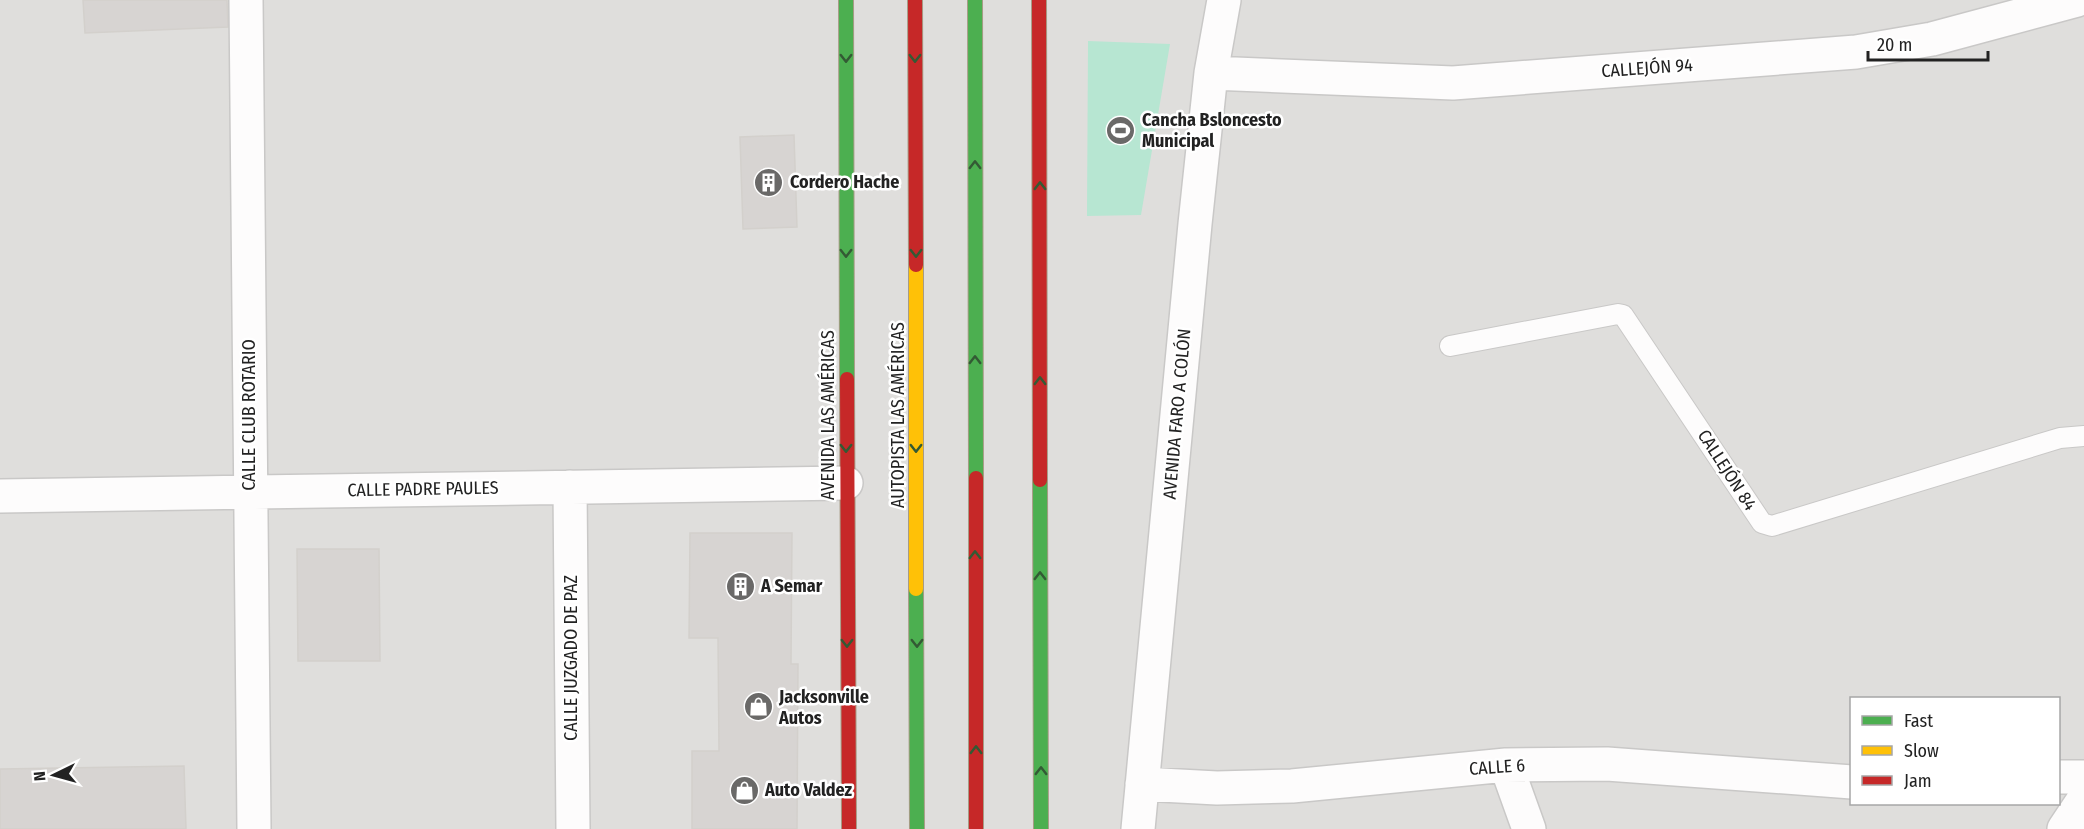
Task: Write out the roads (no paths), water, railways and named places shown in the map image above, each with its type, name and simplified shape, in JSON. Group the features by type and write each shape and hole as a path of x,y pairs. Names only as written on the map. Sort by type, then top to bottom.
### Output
{"main road":[{"name":"AVENIDA LAS AMÉRICAS","path":"846,0 849,829"},
{"name":"AUTOPISTA LAS AMÉRICAS","path":"915,0 917,829"},
{"path":"975,0 976,829"},
{"path":"1039,0 1041,829"}],"street":[{"name":"CALLE CLUB ROTARIO","path":"246,0 254,829"},
{"name":"AVENIDA FARO A COLÓN","path":"1138,829 1195,224 1211,73 1224,0"},
{"name":"CALLEJÓN 94","path":"1211,73 1453,83 1856,52 1943,37 2077,0"},
{"name":"CALLE PADRE PAULES","path":"0,496 846,483"},
{"name":"CALLE JUZGADO DE PAZ","path":"570,487 573,829"},
{"name":"CALLE 6","path":"1142,784 1217,788 1292,786 1506,765 1607,764 1850,782"},
{"path":"1506,765 1529,829"},
{"path":"2060,777 2084,777"},
{"path":"2064,829 2084,799"}],"lane":[{"name":"CALLEJÓN 84","path":"1450,346 1618,314 1623,315 1762,523 1772,526 2060,438 2084,436"}],"place":[{"name":"Cancha Bsloncesto Municipal","path":"1121,130"},
{"name":"Cordero Hache","path":"769,182"},
{"name":"A Semar","path":"740,586"},
{"name":"Jacksonville Autos","path":"758,707"},
{"name":"Auto Valdez","path":"744,790"}]}
